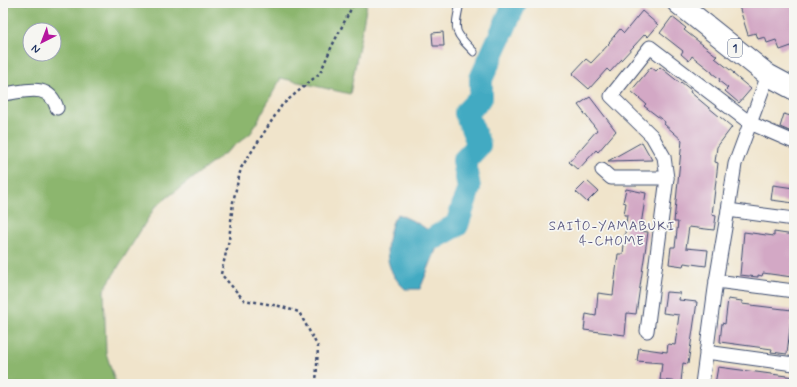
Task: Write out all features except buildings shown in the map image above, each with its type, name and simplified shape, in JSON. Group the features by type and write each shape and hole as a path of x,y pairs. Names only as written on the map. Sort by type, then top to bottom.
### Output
{"main road":[{"name":"1","path":"678,3 768,75 794,89"}],"street":[{"path":"648,331 667,178 664,157 652,136 611,96 650,46 750,123 794,142"},
{"path":"702,384 716,281 735,164 768,75"},
{"path":"3,94 40,89 49,93 57,108"},
{"path":"602,170 611,178 667,178"},
{"path":"728,210 794,219"},
{"path":"716,281 794,291"},
{"path":"706,352 794,364"}],"lane":[{"path":"460,3 456,24 458,37 474,52"}],"path":[{"path":"316,384 318,347 299,312 279,306 244,300 221,274 229,240 233,202 241,168 282,105 320,73 354,3"}],"green space":[{"path":"3,3 367,3 350,94 281,78 251,133 155,207 104,290 106,353 116,384 3,384"}],"water":[{"path":"398,214 422,226 432,234 438,245 420,289 405,289 394,276 388,262 388,239 393,222"}],"waterway":[{"path":"436,237 457,225 469,188 464,161 479,145 466,113 481,97 481,79 515,3"}],"district":[{"name":"SAITO-YAMABUKI 4-CHOME","path":"612,232"}]}
